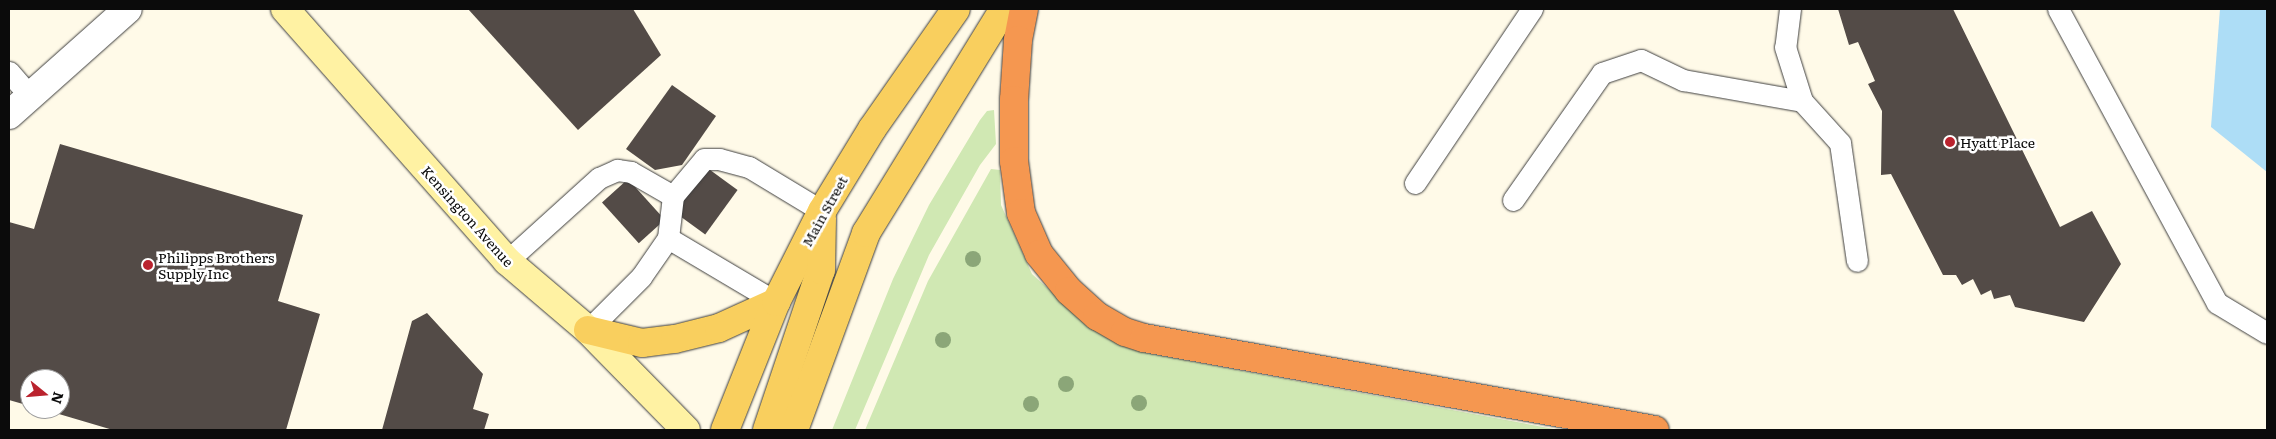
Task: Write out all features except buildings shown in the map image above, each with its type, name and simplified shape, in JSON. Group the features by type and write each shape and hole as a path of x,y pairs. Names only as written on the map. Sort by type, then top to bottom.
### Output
{"highway":[{"path":"1024,9 1018,40 1014,100 1014,161 1020,213 1039,254 1069,291 1097,316 1125,332 1144,338 1655,430"}],"main road":[{"name":"Main Street","path":"725,430 776,302 822,212 872,129 956,9"},
{"path":"794,430 866,233 1004,9"},
{"path":"767,430 821,270 822,212"},
{"path":"588,330 642,343 675,339 719,328 776,302"}],"street":[{"path":"9,115 128,9"},
{"name":"Kensington Avenue","path":"285,9 507,261 588,330 686,430"}],"lane":[{"path":"1415,183 1532,9"},
{"path":"1790,9 1785,47 1802,101 1840,143 1857,261"},
{"path":"2058,9 2217,303 2267,332"},
{"path":"1513,200 1602,72 1641,60 1683,80 1802,101"},
{"path":"9,72 30,96"},
{"path":"588,330 641,277 668,238 673,196 704,159 719,159 749,167 822,212"},
{"path":"507,261 599,178 617,170 631,172 673,196"},
{"path":"668,238 776,302"}],"green space":[{"path":"994,110 996,144 980,165 929,255 855,430 832,430 893,279 929,205 980,120 987,111"},
{"path":"991,169 1000,170 1001,205 1032,274 1089,326 1146,353 1559,430 865,430 928,281"}],"water":[{"path":"2220,9 2267,9 2267,172 2211,127"}],"place":[{"name":"Hyatt Place","path":"1950,142"},
{"name":"Philipps Brothers Supply Inc","path":"148,265"}]}
